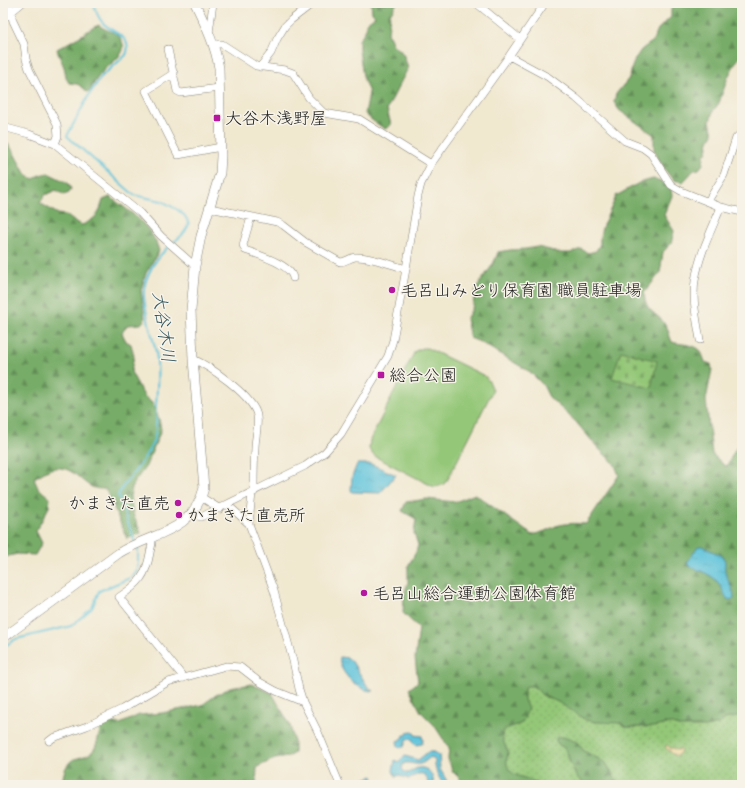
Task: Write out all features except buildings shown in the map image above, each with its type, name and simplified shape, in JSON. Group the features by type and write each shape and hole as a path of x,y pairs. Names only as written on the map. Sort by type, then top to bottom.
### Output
{"main road":[{"path":"3,638 109,560 136,543 177,526 196,508 204,488 193,358 191,310 195,266 201,236 220,173 221,147 219,68 209,33 195,3"}],"street":[{"path":"9,3 10,14 22,38 29,69 57,124 58,136 55,144"},
{"path":"3,19 22,3"},
{"path":"209,33 213,3"},
{"path":"260,67 271,53 285,26 313,3"},
{"path":"476,3 520,39"},
{"path":"190,514 201,517 298,470 325,452 341,434 388,356 393,340 421,184 431,164 545,3"},
{"path":"213,44 222,44 260,67 285,70 293,73 309,98 324,113 359,119 431,164"},
{"path":"168,49 177,91 181,93 219,88"},
{"path":"508,56 548,77 576,98 625,141 643,148 651,154 671,185 681,191 721,207 742,212"},
{"path":"174,73 146,91 178,155 221,147"},
{"path":"3,127 30,134 55,144 140,213 174,248 195,266"},
{"path":"708,201 724,175 736,138 742,132"},
{"path":"700,340 695,298 695,282 701,255 721,207"},
{"path":"210,208 277,222 305,242 340,262 358,258 374,260 406,268"},
{"path":"251,217 244,245 245,250 272,260 290,271 293,278"},
{"path":"193,358 233,385 253,406 256,412 257,420 254,448 253,492 249,524"},
{"path":"201,497 220,509"},
{"path":"228,505 249,524 274,591 303,702 318,732 340,785"},
{"path":"152,537 150,557 145,573 137,584 119,597 184,678"},
{"path":"49,741 122,710 168,682 226,666 240,667 258,681 276,691 303,702"}],"green space":[{"path":"371,3 397,3 390,14 388,33 393,45 400,50 404,56 408,68 387,109 391,125 385,129 365,114 369,93 363,77 359,40 366,29 366,23 375,16 372,13"},
{"path":"674,3 742,3 742,55 736,62 728,77 719,103 713,111 710,121 713,134 704,155 703,164 699,169 694,170 683,182 673,180 663,167 654,150 654,135 619,110 614,102 616,94 630,77 635,59 641,50 653,41 658,29 671,17 671,9"},
{"path":"99,25 104,29 118,35 122,41 123,51 117,59 104,70 90,91 87,92 79,85 69,83 57,49"},
{"path":"9,144 26,175 34,179 39,175 48,173 68,183 71,189 69,193 64,195 56,190 45,195 40,203 58,214 66,215 82,225 91,221 96,216 103,200 110,197 139,220 146,227 156,242 159,251 146,273 141,290 145,319 141,324 127,325 122,333 126,341 131,344 134,356 131,372 144,396 153,404 159,419 161,430 146,466 133,484 130,496 133,514 141,533 127,539 106,489 92,487 66,469 54,468 34,478 38,487 50,498 49,507 36,531 42,543 35,555 17,554 3,557 3,146"},
{"path":"653,179 661,181 671,188 672,196 664,215 674,231 671,244 663,252 660,273 644,293 645,300 651,311 661,319 666,326 672,342 690,345 697,348 701,351 705,362 711,364 712,369 706,400 712,454 726,467 742,437 742,714 725,719 719,724 706,727 680,727 670,723 654,727 627,727 620,723 586,720 558,702 542,695 532,686 527,686 524,688 524,700 528,709 522,723 503,730 502,732 504,743 508,751 507,762 509,769 516,775 535,782 538,785 466,785 453,772 448,759 449,748 434,725 421,712 409,689 418,682 415,658 419,628 403,613 404,595 408,582 408,566 416,552 418,545 414,533 416,519 402,511 406,502 427,499 455,502 475,494 532,535 560,525 586,524 619,475 614,463 598,448 576,422 549,397 543,385 530,372 480,342 470,338 466,319 473,307 475,292 494,263 498,252 537,247 557,253 570,253 581,249 588,253 596,251 600,244 603,226 616,196 639,183"},
{"path":"427,348 485,376 493,390 448,479 442,485 434,487 374,456 369,449 370,440 415,351"},
{"path":"621,351 657,361 651,388 612,378"},
{"path":"742,638 742,785 513,785 452,703 525,654 620,723 627,727 641,727"},
{"path":"251,684 272,693 290,725 294,743 294,753 288,757 275,759 257,767 256,785 62,785 67,765 74,759 92,752 102,727 106,724 120,724 139,715 162,713 202,705 216,695 230,688"},
{"path":"557,737 563,737 577,742 584,751 606,763 619,785 586,785 577,777 570,763 566,749 559,745 556,741"}],"sand":[{"path":"667,745 670,748 676,750 680,749 681,751 677,756 675,756 665,747"}],"water":[{"path":"357,464 371,464 396,475 380,493 352,492 352,477"},
{"path":"698,546 702,546 724,558 726,575 734,594 734,598 731,600 727,599 720,586 713,578 706,573 689,566 687,563"},
{"path":"340,657 351,660 368,687 373,691 362,688 350,680 342,668"},
{"path":"411,731 415,735 422,736 422,744 416,745 413,743 412,739 409,739 406,741 404,747 398,747 397,741"},
{"path":"428,752 434,752 439,755 440,769 449,785 443,785 436,771 435,760 431,757 420,764 403,764 402,769 406,773 419,768 426,769 433,778 433,785 428,785 427,778 423,774 409,779 399,775 396,777 393,771 395,760 398,762 405,756 418,760"},
{"path":"373,776 376,785 363,785 362,780"}],"waterway":[{"name":"大谷木川","path":"93,3 101,21 125,39 128,49 126,55 102,76 89,95 67,136 134,195 162,201 178,210 185,216 189,224 182,235 167,248 155,262 145,284 144,296 146,311 157,359 158,379 155,433 153,443 146,455 118,495 135,542"},
{"name":"大谷木川","path":"3,647 16,639 71,626 92,608 99,591 130,578 136,572 138,564 137,546"}],"place":[{"name":"大谷木浅野屋","path":"217,118"},
{"name":"毛呂山みどり保育園 職員駐車場","path":"392,290"},
{"name":"総合公園","path":"381,375"},
{"name":"かまきた直売","path":"178,503"},
{"name":"かまきた直売所","path":"179,515"},
{"name":"毛呂山総合運動公園体育館","path":"364,593"}]}
